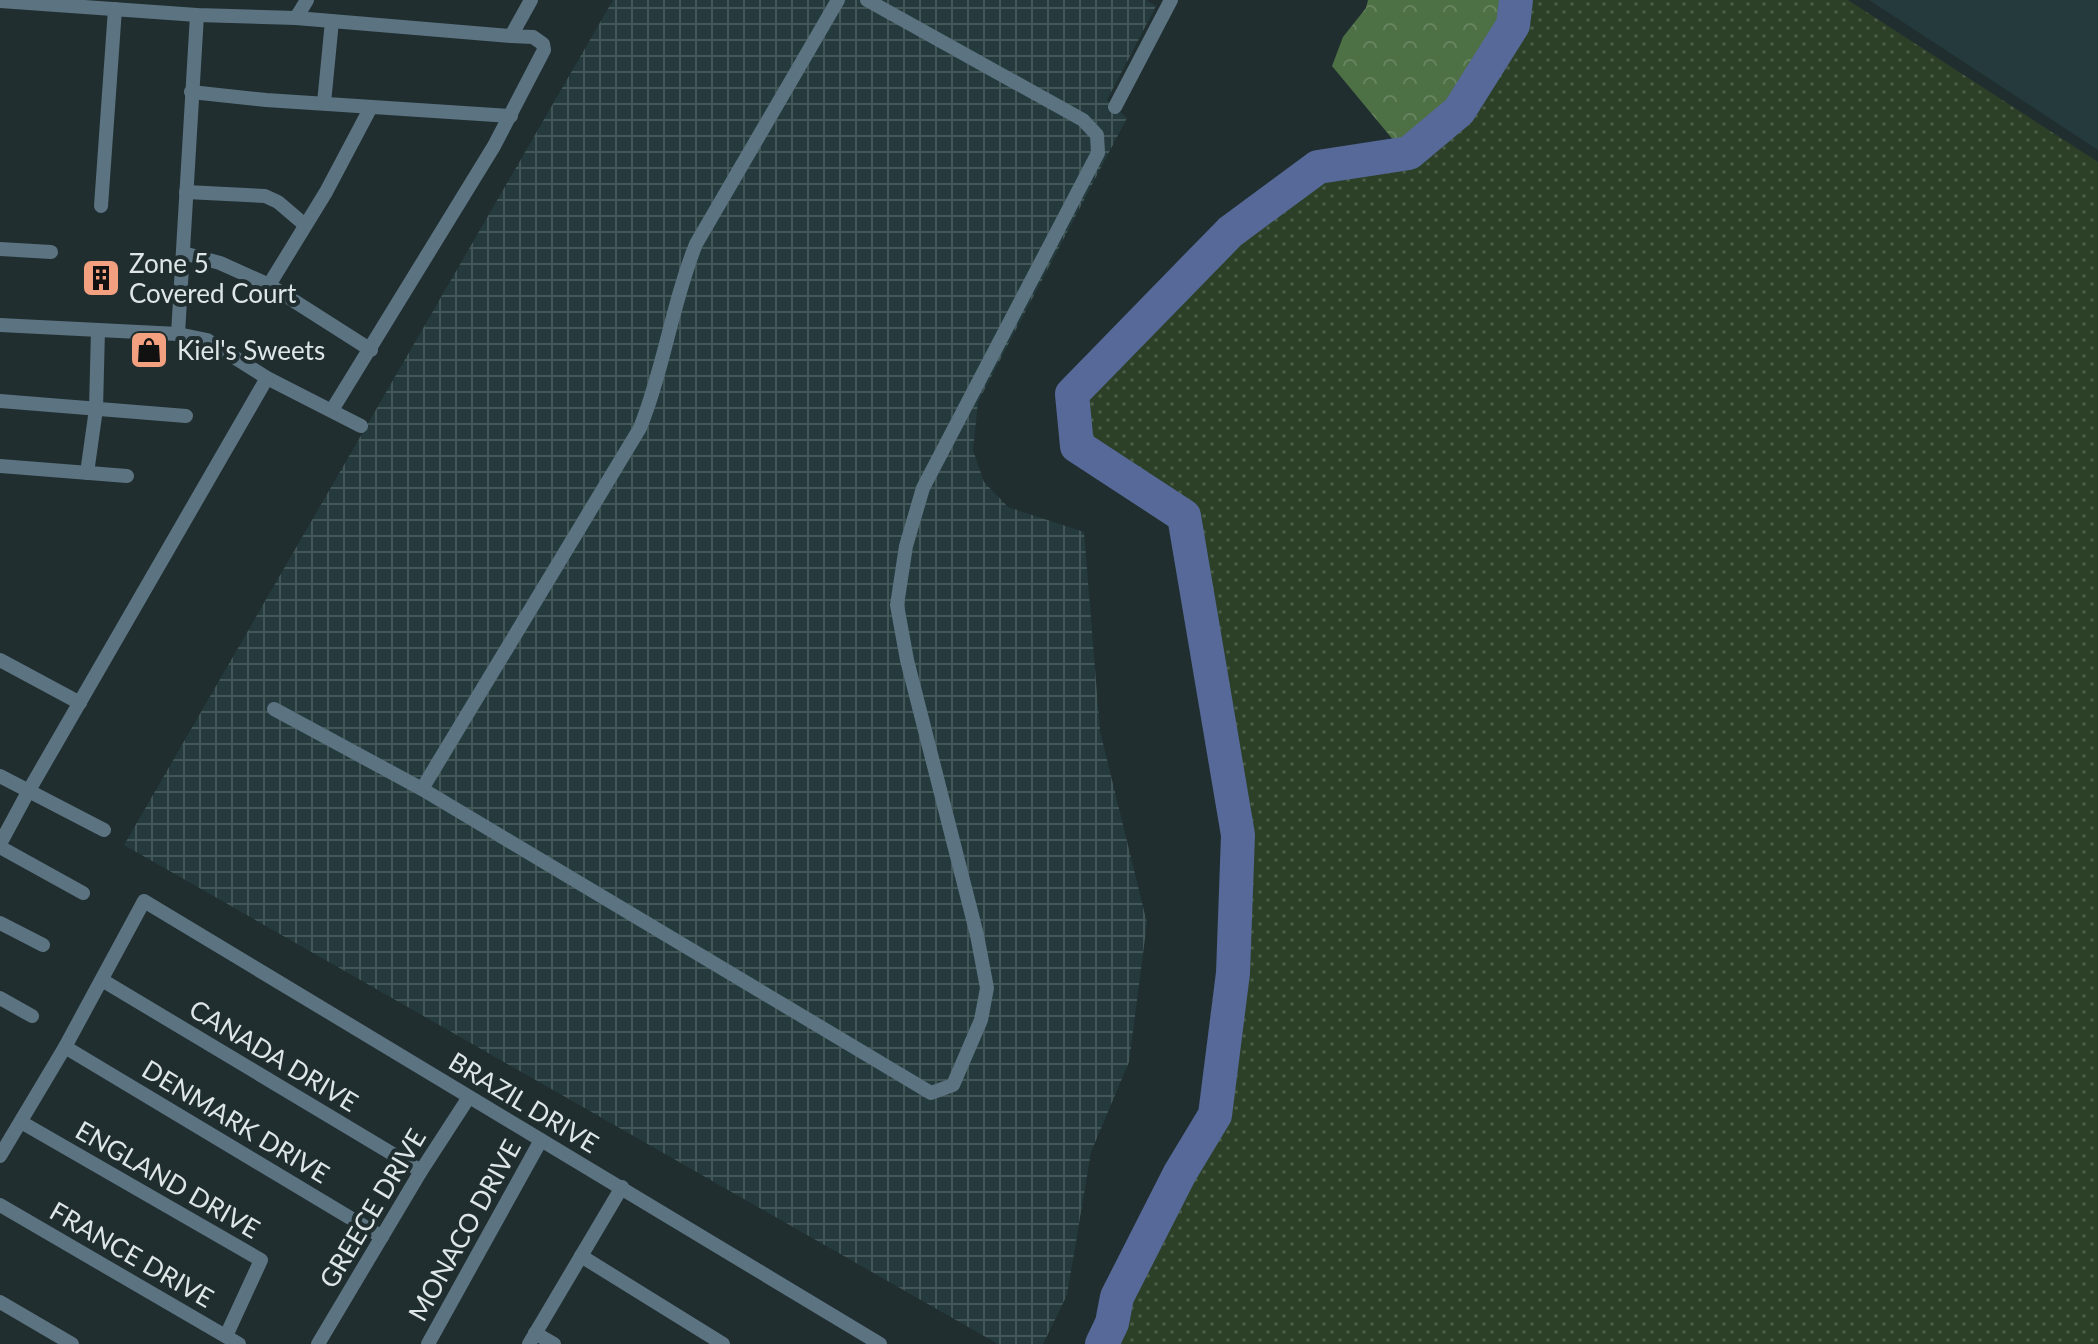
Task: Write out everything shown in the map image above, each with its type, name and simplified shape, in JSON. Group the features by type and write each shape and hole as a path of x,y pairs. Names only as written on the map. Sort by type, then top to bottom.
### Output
{"street":[{"path":"220,0 221,16"},
{"path":"296,18 307,0"},
{"path":"511,36 531,0"},
{"path":"422,789 640,428 655,391 683,277 696,244 838,0"},
{"path":"274,709 422,789 931,1093 953,1085 981,1020 987,988 977,935 907,660 897,605 906,546 923,488 1098,153 1097,135 1083,120 867,0"},
{"path":"1115,107 1171,0"},
{"path":"0,1 86,4 197,15 296,18 539,39 544,50 511,116 332,410"},
{"path":"101,206 115,9"},
{"path":"178,334 197,15"},
{"path":"324,103 332,21"},
{"path":"191,92 511,116"},
{"path":"269,285 371,107"},
{"path":"186,192 265,196 278,202 305,225"},
{"path":"0,249 51,252"},
{"path":"183,253 220,263 269,285 371,350"},
{"path":"0,325 178,334 207,340 267,378 361,426"},
{"path":"87,473 96,409 98,330"},
{"path":"83,893 0,846 28,792 267,378"},
{"path":"0,401 186,416"},
{"path":"0,466 127,476"},
{"path":"0,660 80,703"},
{"path":"0,776 104,830"},
{"name":"BRAZIL DRIVE","path":"102,980 144,901 880,1344"},
{"path":"0,923 43,945"},
{"path":"0,1156 102,980"},
{"name":"CANADA DRIVE","path":"102,980 421,1171"},
{"path":"0,998 32,1016"},
{"name":"DENMARK DRIVE","path":"65,1047 382,1237"},
{"name":"GREECE DRIVE","path":"318,1344 469,1097"},
{"name":"ENGLAND DRIVE","path":"21,1122 261,1260 233,1340"},
{"name":"MONACO DRIVE","path":"428,1344 541,1140"},
{"path":"554,1344 532,1338 622,1187"},
{"name":"FRANCE DRIVE","path":"0,1205 233,1340"},
{"path":"581,1256 723,1344"},
{"path":"0,1302 72,1344"}],"shaded area":[{"path":"613,0 1146,0 1156,6 1107,100 1127,118 978,402 973,450 984,482 1008,507 1084,532 1100,731 1147,923 1129,1062 1091,1152 1067,1295 1043,1344 998,1344 124,845"},
{"path":"1869,0 2098,0 2098,150"}],"green space":[{"path":"1368,0 1523,0 1520,25 1460,118 1409,159 1332,66 1343,37 1366,8"},
{"path":"1524,0 1848,0 2098,162 2098,1344 1108,1344 1186,1178 1225,1113 1242,954 1246,837 1191,510 1086,443 1079,398 1237,236 1322,175 1409,161 1462,118 1522,25"}],"waterway":[{"path":"1102,1344 1112,1323 1117,1297 1180,1173 1215,1115 1233,973 1238,835 1184,516 1077,446 1072,394 1230,232 1318,167 1409,153 1459,111 1513,25 1516,0"}],"place":[{"name":"Zone 5 Covered Court","path":"101,278"},
{"name":"Kiel's Sweets","path":"149,350"}]}
